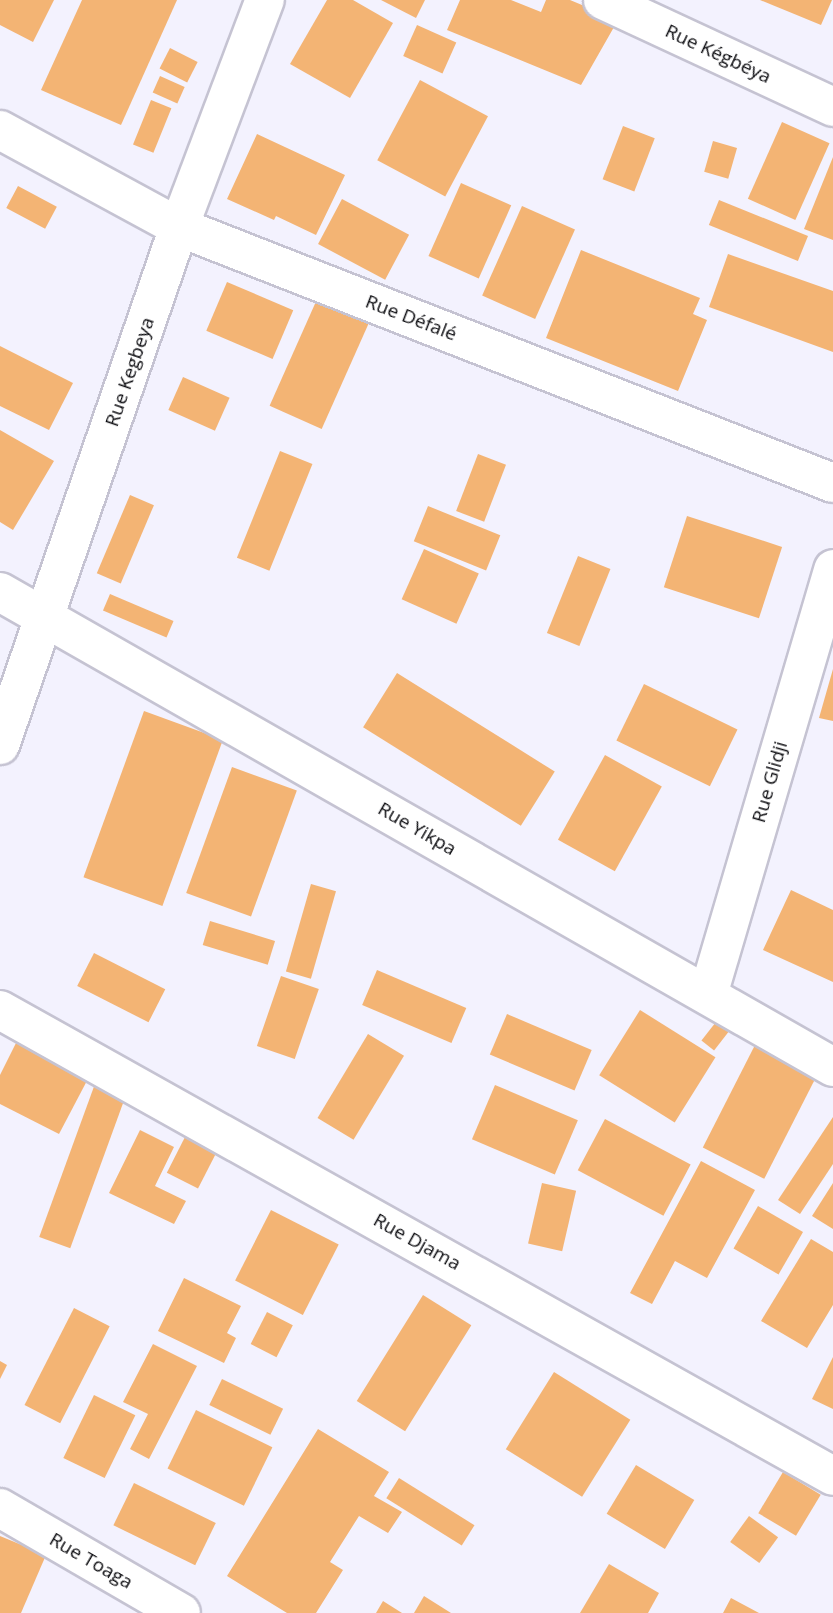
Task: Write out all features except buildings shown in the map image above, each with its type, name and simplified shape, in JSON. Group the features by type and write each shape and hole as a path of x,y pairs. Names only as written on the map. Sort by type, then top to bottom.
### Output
{"street":[{"name":"Rue Kegbeya","path":"0,745 179,227 265,0"},
{"name":"Rue Kégbéya","path":"603,0 833,107"},
{"name":"Rue Défalé","path":"0,130 179,227 833,483"},
{"name":"Rue Glidji","path":"708,995 833,569"},
{"name":"Rue Yikpa","path":"0,592 833,1067"},
{"name":"Rue Djama","path":"0,1010 833,1476"},
{"name":"Rue Toaga","path":"0,1508 181,1613"}]}
